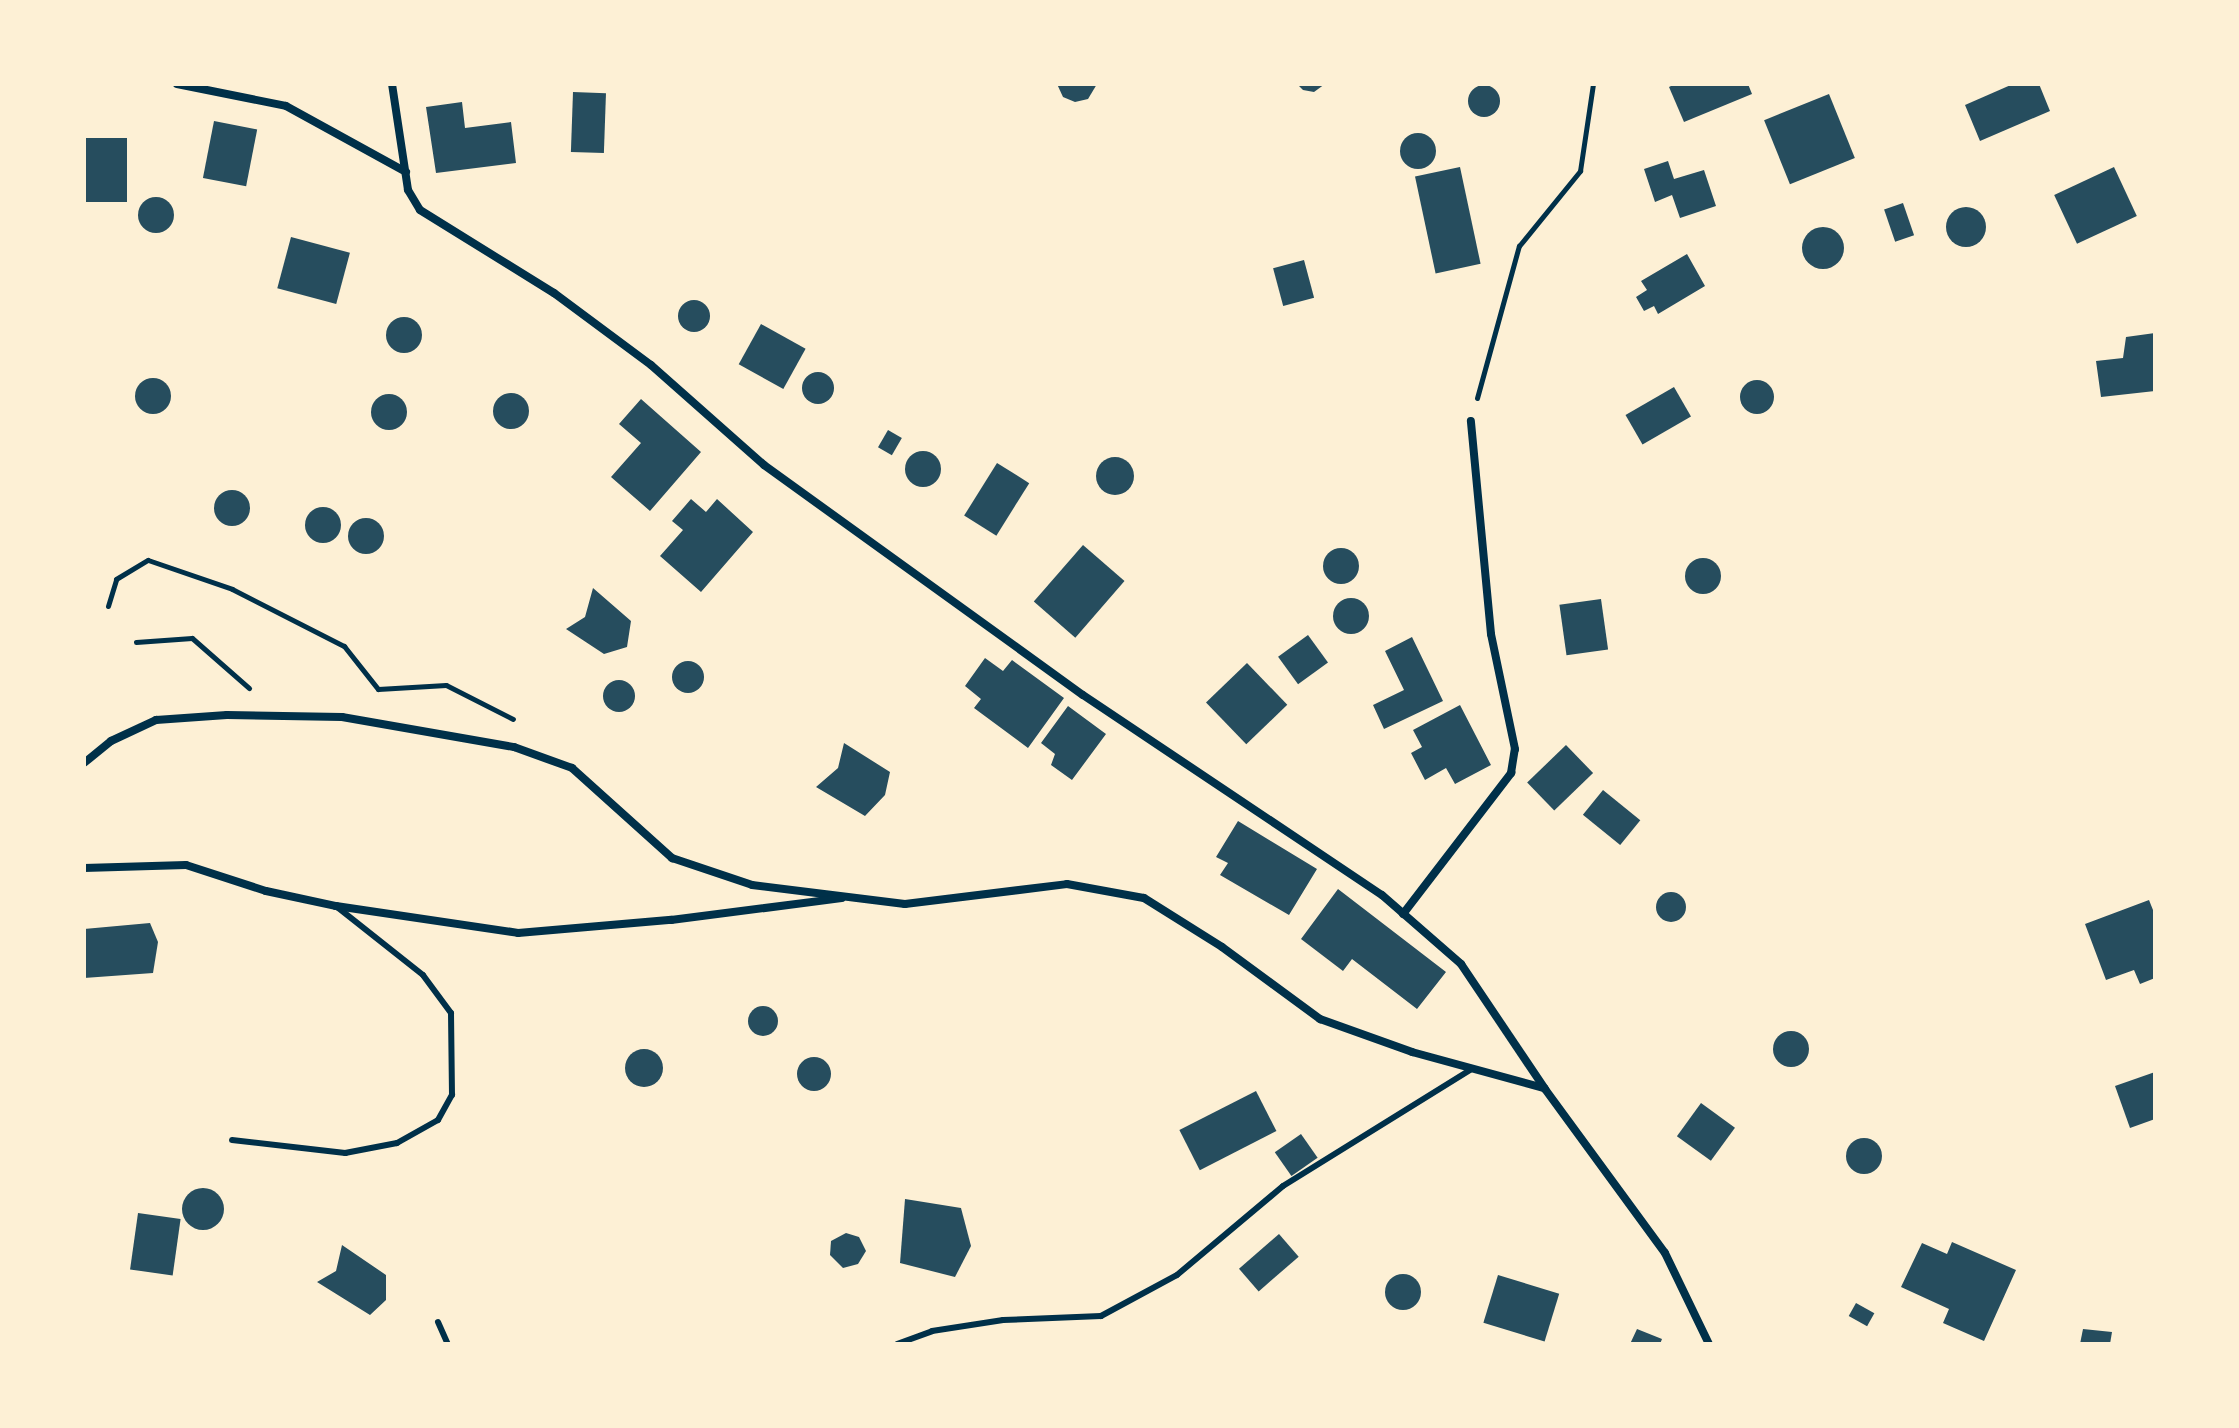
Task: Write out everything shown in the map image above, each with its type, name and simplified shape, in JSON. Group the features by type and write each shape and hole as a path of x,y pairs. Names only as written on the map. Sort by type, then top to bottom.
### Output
{"street":[{"path":"177,84 286,106 406,172"},
{"path":"392,84 408,190 420,210 554,293 651,365 764,465 1083,695 1382,895 1461,964 1545,1089 1665,1253 1709,1344"},
{"path":"1403,914 1511,773 1515,749 1491,634 1471,421"},
{"path":"84,763 111,741 156,720 227,715 357,720 514,747 572,768 672,858 752,885 905,904 1067,884 1144,898 1222,947 1320,1019 1472,1069 1545,1089"},
{"path":"84,868 186,865 266,891 336,906 518,933 671,920 859,896"}],"lane":[{"path":"232,1140 345,1153 397,1143 438,1120 452,1095 451,1013 423,975 336,906"},
{"path":"897,1344 932,1331 1003,1320 1101,1316 1177,1275 1283,1186 1472,1069"},
{"path":"438,1322 448,1344"}],"path":[{"path":"1471,421 1519,246 1580,171 1593,84"},
{"path":"108,606 116,579 148,560 232,589 344,646 378,689 446,685 515,719"},
{"path":"136,642 192,638 249,687 262,692"}],"building":[{"path":"1057,84 1097,84 1088,99 1075,102 1063,97"},
{"path":"1297,84 1325,84 1314,92 1303,90"},
{"path":"1675,84 1748,84 1752,94 1684,122 1669,87"},
{"path":"2013,84 2039,84 2050,111 1980,141 1965,105"},
{"path":"1484,85 1496,89 1500,101 1496,113 1484,117 1472,113 1468,101 1472,89"},
{"path":"573,92 606,93 604,153 571,152"},
{"path":"1829,94 1855,158 1790,184 1764,120"},
{"path":"462,102 465,128 511,122 516,163 436,173 426,107"},
{"path":"214,121 257,129 246,186 203,178"},
{"path":"1418,133 1430,139 1436,151 1430,163 1418,169 1406,163 1400,151 1406,139"},
{"path":"84,138 127,138 127,202 84,202"},
{"path":"1668,161 1674,179 1704,170 1716,206 1680,218 1672,195 1655,202 1644,169"},
{"path":"1460,167 1481,264 1436,273 1415,177"},
{"path":"2114,167 2137,216 2077,244 2054,195"},
{"path":"156,197 168,203 174,215 168,227 156,233 144,227 138,215 144,203"},
{"path":"1903,203 1914,235 1895,242 1884,210"},
{"path":"1966,207 1980,213 1986,227 1980,241 1966,247 1952,241 1946,227 1952,213"},
{"path":"1823,227 1838,233 1844,248 1838,263 1823,269 1808,263 1802,248 1808,233"},
{"path":"291,237 350,253 336,304 277,288"},
{"path":"1687,254 1705,286 1658,314 1654,306 1644,311 1636,297 1647,290 1641,281"},
{"path":"1304,260 1314,298 1283,306 1273,268"},
{"path":"694,300 705,305 710,316 705,327 694,332 683,327 678,316 683,305"},
{"path":"404,317 416,323 422,335 416,347 404,353 392,347 386,335 392,323"},
{"path":"761,324 806,349 783,389 739,364"},
{"path":"2155,333 2155,391 2101,397 2096,361 2123,358 2126,337"},
{"path":"818,372 829,377 834,388 829,399 818,404 807,399 802,388 807,377"},
{"path":"153,378 165,384 171,396 165,408 153,414 141,408 135,396 141,384"},
{"path":"1757,380 1769,385 1774,397 1769,409 1757,414 1745,409 1740,397 1745,385"},
{"path":"1674,387 1691,416 1643,444 1626,415"},
{"path":"511,393 523,399 529,411 523,423 511,429 499,423 493,411 499,399"},
{"path":"389,394 401,400 407,412 401,424 389,430 377,424 371,412 377,400"},
{"path":"641,399 701,452 650,511 611,477 641,443 619,424"},
{"path":"888,430 902,438 892,455 878,447"},
{"path":"923,451 935,457 941,469 935,481 923,487 911,481 905,469 911,457"},
{"path":"1115,457 1128,463 1134,476 1128,489 1115,495 1102,489 1096,476 1102,463"},
{"path":"997,463 1029,483 996,536 964,516"},
{"path":"232,490 244,496 250,508 244,520 232,526 220,520 214,508 220,496"},
{"path":"691,499 706,512 717,499 753,532 701,592 660,556 683,530 672,521"},
{"path":"323,507 335,513 341,525 335,537 323,543 311,537 305,525 311,513"},
{"path":"366,518 378,524 384,536 378,548 366,554 354,548 348,536 354,524"},
{"path":"1083,545 1125,581 1075,638 1034,602"},
{"path":"1341,548 1353,554 1359,566 1353,578 1341,584 1329,578 1323,566 1329,554"},
{"path":"1703,558 1715,564 1721,576 1715,588 1703,594 1691,588 1685,576 1691,564"},
{"path":"593,588 631,621 627,647 604,654 566,629 585,617"},
{"path":"1351,598 1363,604 1369,616 1363,628 1351,634 1339,628 1333,616 1339,604"},
{"path":"1601,599 1608,650 1567,655 1559,605"},
{"path":"1308,635 1328,663 1298,684 1278,657"},
{"path":"1412,637 1443,701 1384,729 1373,705 1404,690 1385,651"},
{"path":"985,658 1003,671 1012,660 1064,698 1028,748 974,708 981,699 965,686"},
{"path":"688,661 699,666 704,677 699,688 688,693 677,688 672,677 677,666"},
{"path":"1247,663 1287,705 1246,744 1206,703"},
{"path":"619,680 631,684 635,696 631,708 619,712 607,708 603,696 607,684"},
{"path":"1460,705 1491,765 1455,784 1446,768 1425,780 1411,753 1422,747 1413,730"},
{"path":"1068,706 1106,734 1072,780 1051,765 1055,754 1041,743"},
{"path":"844,743 890,772 885,795 865,816 816,787 838,768"},
{"path":"1566,745 1593,773 1554,811 1527,783"},
{"path":"1603,790 1640,820 1620,845 1583,815"},
{"path":"1238,821 1317,869 1289,915 1220,875 1228,863 1216,857"},
{"path":"1338,889 1446,972 1417,1009 1352,959 1343,971 1301,939"},
{"path":"1671,892 1682,896 1686,907 1682,918 1671,922 1660,918 1656,907 1660,896"},
{"path":"2149,900 2155,915 2155,978 2140,984 2134,970 2106,980 2085,924"},
{"path":"150,923 158,942 153,973 84,978 84,929"},
{"path":"763,1006 774,1010 778,1021 774,1032 763,1036 752,1032 748,1021 752,1010"},
{"path":"1791,1031 1803,1037 1809,1049 1803,1061 1791,1067 1779,1061 1773,1049 1779,1037"},
{"path":"644,1049 657,1055 663,1068 657,1081 644,1087 631,1081 625,1068 631,1055"},
{"path":"814,1057 826,1062 831,1074 826,1086 814,1091 802,1086 797,1074 802,1062"},
{"path":"2155,1072 2155,1119 2130,1128 2115,1086"},
{"path":"1256,1091 1276,1131 1200,1170 1179,1130"},
{"path":"1701,1103 1735,1128 1711,1161 1677,1136"},
{"path":"1301,1134 1318,1158 1291,1176 1275,1152"},
{"path":"1864,1138 1877,1143 1882,1156 1877,1169 1864,1174 1851,1169 1846,1156 1851,1143"},
{"path":"203,1188 218,1194 224,1209 218,1224 203,1230 188,1224 182,1209 188,1194"},
{"path":"905,1199 961,1208 971,1246 955,1277 900,1263"},
{"path":"138,1213 181,1219 173,1275 130,1269"},
{"path":"846,1233 859,1237 866,1251 858,1264 843,1268 830,1255 831,1241"},
{"path":"1279,1234 1299,1257 1259,1291 1239,1269"},
{"path":"1952,1242 2016,1270 1984,1341 1943,1323 1949,1309 1901,1287 1922,1243 1947,1254"},
{"path":"342,1245 386,1275 386,1300 370,1315 317,1282 336,1271"},
{"path":"1403,1274 1416,1279 1421,1292 1416,1305 1403,1310 1390,1305 1385,1292 1390,1279"},
{"path":"1498,1275 1559,1294 1545,1342 1483,1323"},
{"path":"1856,1303 1874,1313 1867,1326 1849,1316"},
{"path":"1637,1329 1662,1339 1660,1344 1630,1344"},
{"path":"2083,1329 2112,1332 2110,1344 2080,1344"}]}
